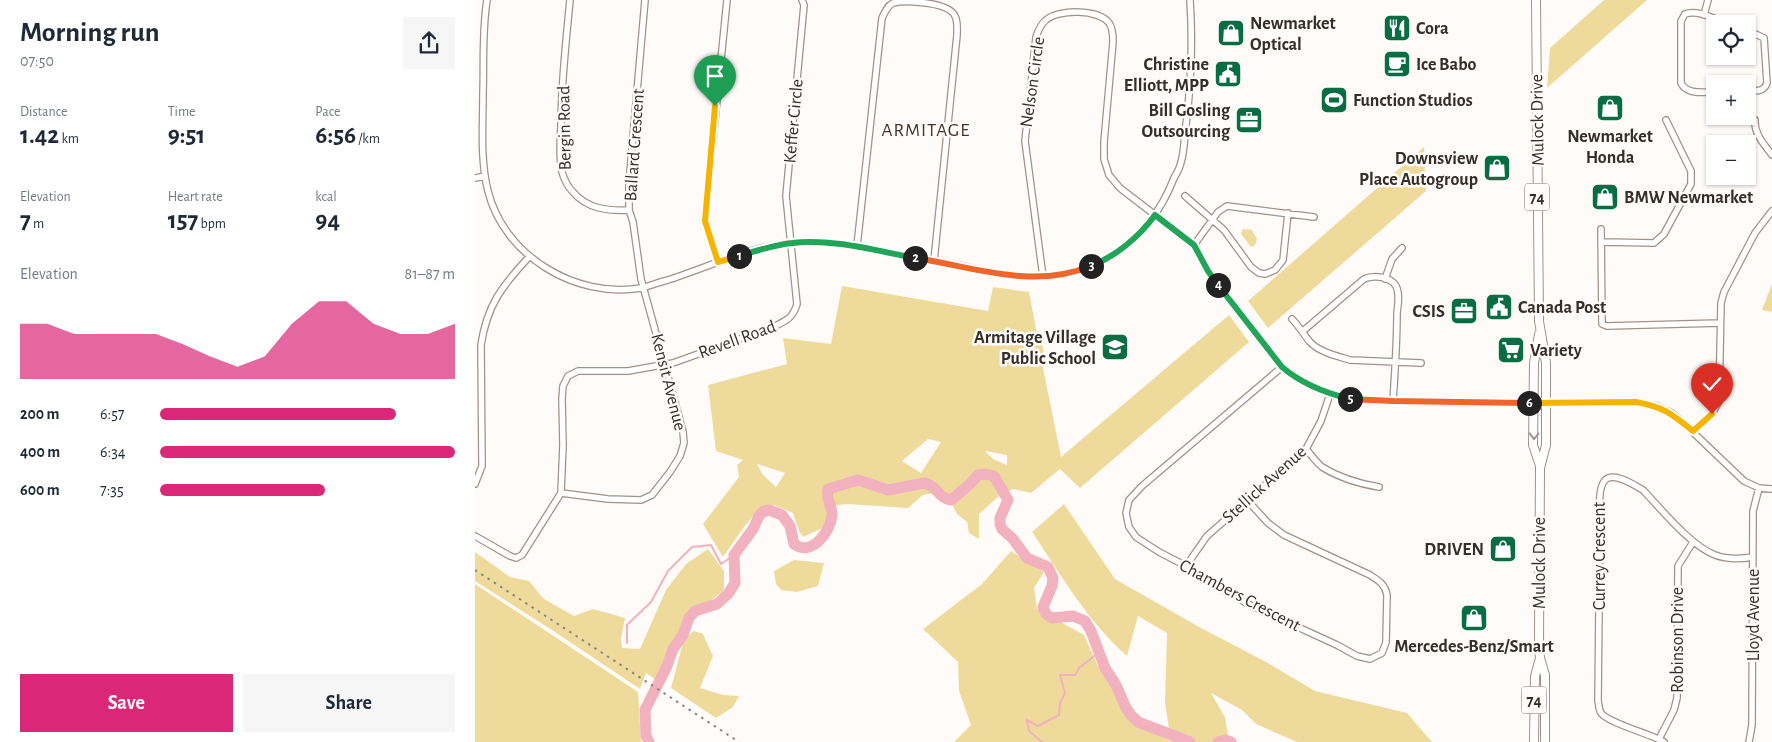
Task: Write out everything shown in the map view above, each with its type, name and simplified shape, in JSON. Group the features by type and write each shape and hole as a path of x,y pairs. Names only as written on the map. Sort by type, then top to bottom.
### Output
{"main road":[{"name":"Mulock Drive","path":"1534,742 1535,676 1540,658 1540,468 1546,444 1546,363 1540,329 1536,0"},
{"name":"Mulock Drive","path":"1540,329 1534,363 1533,445 1540,468"},
{"name":"Mulock Drive","path":"1540,658 1545,675 1545,742"}],"street":[{"path":"487,0 483,32 485,176 488,193 500,220 529,257 549,271 579,283 620,290 644,288 763,248 805,242 857,246 1012,276 1043,277 1068,274 1097,263 1131,242 1147,226 1168,196 1182,161 1192,71 1193,48 1190,0"},
{"name":"Bergin Road","path":"570,0 561,88 560,132 562,173 573,192 585,202 602,210 629,210"},
{"name":"Ballard Crescent","path":"644,288 641,280 633,222 629,210 629,183 645,0"},
{"path":"718,262 705,221 727,0"},
{"name":"Keffer Circle","path":"790,243 786,196 804,4 802,0"},
{"path":"857,246 882,18 886,8 893,3 904,0 942,5 955,15 957,35 934,261"},
{"path":"1706,92 1692,92 1685,89 1681,83 1681,21 1685,14 1690,12 1704,15 1708,0"},
{"name":"Nelson Circle","path":"1043,277 1025,141 1036,36 1047,19 1058,14 1090,12 1102,17 1109,23 1113,32 1113,42 1104,142 1105,159 1109,175 1120,188 1194,245"},
{"path":"1756,34 1765,38 1767,83 1764,88 1756,91"},
{"path":"1602,242 1654,243 1665,234 1691,184 1691,171 1666,120"},
{"path":"1754,125 1759,137 1772,155"},
{"path":"475,178 485,176"},
{"path":"1185,196 1223,230 1251,267 1259,273 1265,274 1275,270 1283,260 1288,213"},
{"path":"1314,217 1227,206 1218,212 1194,245 1208,271 1282,367 1302,381 1329,394 1351,399 1534,403 1636,402 1647,404 1672,413 1737,475 1751,485 1772,490"},
{"path":"1693,431 1712,414 1719,401 1721,303 1729,280 1755,232 1772,211"},
{"path":"1601,230 1602,324 1607,326 1720,323"},
{"name":"Revell Road","path":"665,364 787,321 794,314 797,304 790,243"},
{"path":"1385,279 1392,259 1402,248"},
{"path":"475,484 482,466 481,345 483,333 492,305 500,292 529,257"},
{"path":"1303,331 1364,279 1375,277 1385,279 1396,286 1398,296 1393,401"},
{"name":"Kensit Avenue","path":"561,493 608,499 641,500 652,495 660,486 680,456 684,443 683,432 644,288"},
{"path":"1293,319 1317,347 1350,360 1421,363"},
{"path":"475,536 516,558 522,555 561,493 563,459 561,400 563,386 568,376 578,371 628,370 665,364"},
{"name":"Chambers Crescent","path":"1247,500 1268,523 1285,535 1362,571 1381,582 1387,595 1386,642 1382,653 1370,659 1357,656 1250,605 1159,552 1137,537 1129,527 1126,513 1129,500 1142,486 1282,367"},
{"name":"Stellick Avenue","path":"1186,566 1207,536 1306,449 1321,421 1329,394"},
{"path":"1306,449 1320,465 1327,469 1367,485 1379,487"},
{"name":"Currey Crescent","path":"1662,741 1611,720 1599,711 1599,496 1602,484 1608,477 1623,478 1643,490 1693,542 1715,555 1729,558 1753,558"},
{"name":"Lloyd Avenue","path":"1749,742 1752,725 1753,511 1759,488"},
{"name":"Robinson Drive","path":"1662,741 1677,698 1678,566 1693,542"}],"shaded area":[{"path":"1604,0 1647,0 1547,88 1550,48"},
{"path":"1424,147 1426,191 1268,328 1248,301"},
{"path":"1243,229 1252,230 1257,239 1255,245 1251,247 1241,234"},
{"path":"1772,284 1772,312 1762,310"},
{"path":"842,286 988,311 993,287 1029,292 1039,344 1042,344 1045,357 1041,358 1061,457 1229,315 1249,342 1080,488 1060,469 1031,493 1013,489 999,496 979,514 979,539 969,533 967,522 957,514 945,491 923,495 908,508 848,504 828,506 827,526 803,537 793,513 774,505 757,511 723,557 703,524 739,477 737,465 743,460 716,451 708,385 787,364 783,338 831,344","holes":["928,439 941,442 921,473 902,461","985,451 1007,455 1007,465 993,459","757,464 785,473 776,487 763,475"]},
{"path":"1064,504 1115,579 1315,691 1407,713 1432,742 1297,742 1256,724 1242,710 1211,693 1225,717 1229,742 954,742 971,725 959,691 958,662 923,629 982,584 1011,551 1044,572 1034,588 1037,609 1084,635 1098,666 1141,726 1171,741 1165,703 1167,633 1138,616 1127,656 1087,613 1032,532"},
{"path":"708,549 724,571 724,590 687,620 660,673 655,679 646,673 640,689 475,581 475,552 510,577 529,581 544,599 574,616 593,609 625,618 621,638 622,648 640,649 666,590 686,564"},
{"path":"794,560 824,563 818,586 797,592 781,590 776,584 774,571"},
{"path":"475,584 638,692 641,742 475,742"},
{"path":"694,631 703,634 713,656 700,688 723,695 739,696 733,707 716,718 671,688 684,639"}],"waterway":[{"path":"649,742 646,736 645,710 667,666 673,649 683,635 689,618 695,611 717,604 728,594 735,583 734,555 764,511 769,510 782,515 790,526 794,544 800,547 807,547 819,541 828,529 832,516 827,496 828,489 858,480 888,490 924,483 932,486 944,497 951,500 978,475 985,474 994,476 1008,500 1000,518 1002,529 1013,539 1027,558 1048,567 1053,578 1052,586 1043,607 1046,614 1052,618 1073,616 1085,621 1091,631 1105,668 1131,715 1138,722 1190,742"},
{"path":"627,643 627,625 651,602 668,571 692,547 711,545 721,564 734,555"},
{"path":"1042,742 1029,731 1027,720 1038,726 1059,715 1060,703 1065,693 1060,675 1075,675 1079,668 1098,653"},
{"path":"1218,742 1225,740 1231,742"}],"railway":[{"path":"475,570 739,742"}],"place":[{"name":"Cora","path":"1397,28"},
{"name":"Newmarket Optical","path":"1231,33"},
{"name":"Ice Babo","path":"1397,64"},
{"name":"Christine Elliott, MPP","path":"1228,74"},
{"name":"Function Studios","path":"1334,100"},
{"name":"Newmarket Honda","path":"1610,108"},
{"name":"Bill Gosling Outsourcing","path":"1249,120"},
{"name":"Downsview Place Autogroup","path":"1497,168"},
{"name":"BMW Newmarket","path":"1605,197"},
{"name":"Canada Post","path":"1499,307"},
{"name":"CSIS","path":"1464,311"},
{"name":"Armitage Village Public School","path":"1115,347"},
{"name":"Variety","path":"1511,350"},
{"name":"DRIVEN","path":"1503,549"},
{"name":"Mercedes-Benz/Smart","path":"1474,618"}],"district":[{"name":"ARMITAGE","path":"926,129"}],"route":[{"path":"715,106 705,221 718,262 763,248 805,242 857,246 1012,276 1043,277 1068,274 1084,269 1108,257 1131,242 1155,215 1194,245 1208,271 1282,367 1302,381 1329,394 1371,401 1636,402 1657,406 1672,413 1693,431 1712,414"}]}
